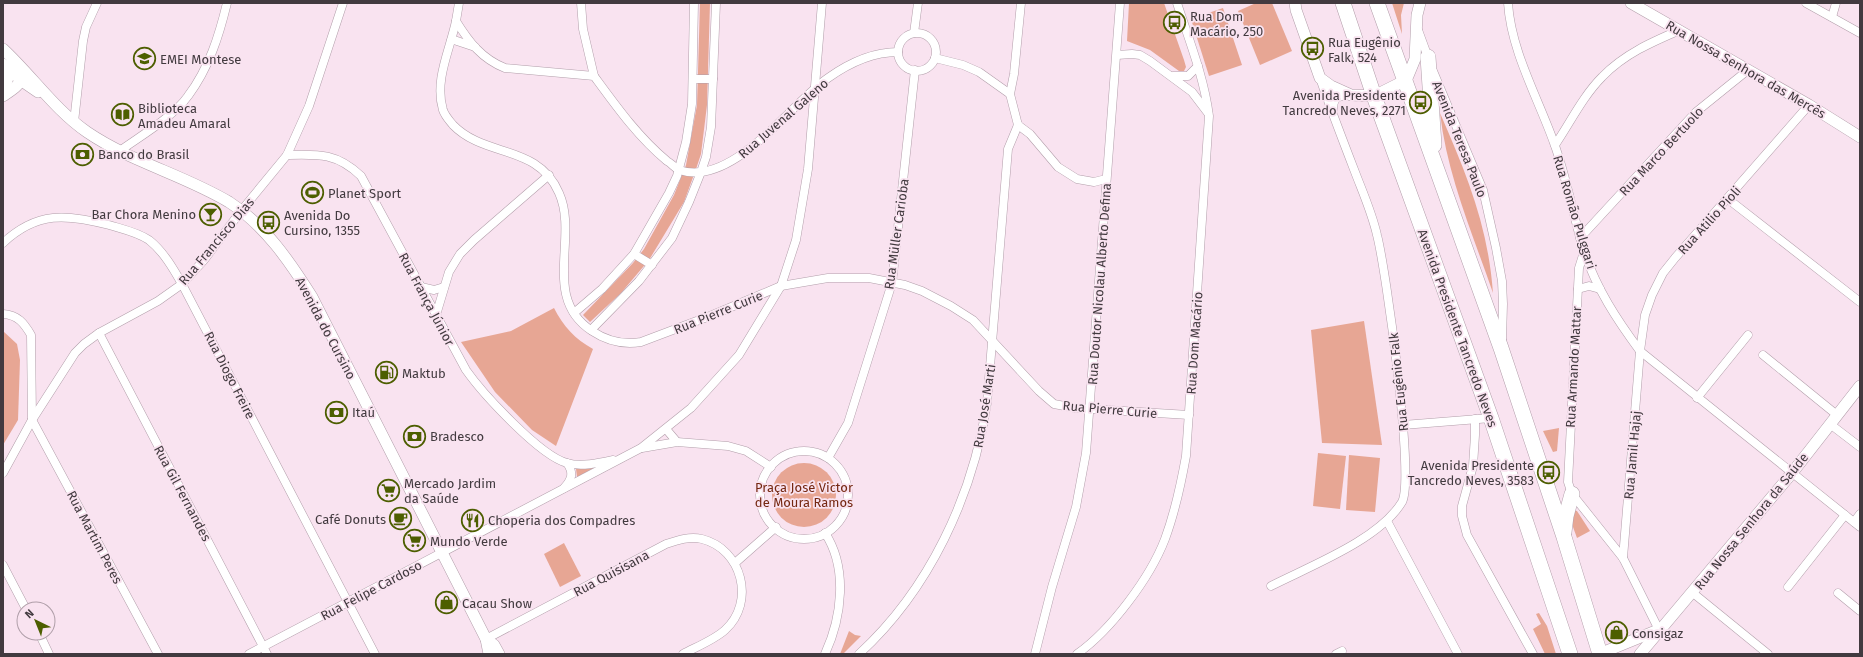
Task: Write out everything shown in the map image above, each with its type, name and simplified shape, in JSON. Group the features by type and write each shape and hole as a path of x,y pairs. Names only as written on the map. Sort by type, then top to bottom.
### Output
{"highway":[{"name":"Avenida Presidente Tancredo Neves","path":"1343,3 1374,96 1491,418 1570,654"},
{"path":"1377,3 1501,348 1564,537 1599,654"},
{"path":"1428,57 1436,164"},
{"path":"1564,537 1570,488"}],"main road":[{"name":"Avenida Teresa Paulo","path":"1417,25 1420,3"},
{"name":"Rua Nossa Senhora das Mercês","path":"1631,3 1809,105 1860,137"},
{"name":"Rua Eugênio Falk","path":"1293,5 1320,78"},
{"path":"1320,78 1331,86 1351,95 1374,96 1404,81 1411,69 1414,58 1417,25"},
{"name":"Avenida do Cursino","path":"7,60 42,94 88,133 203,189 241,211 270,239 295,270 312,298 443,551 486,639 489,654"},
{"path":"5,93 7,60"},
{"path":"5,93 23,75"},
{"path":"5,93 26,88 42,94"},
{"name":"Rua Nossa Senhora da Saúde","path":"1640,654 1792,473 1860,386"},
{"path":"1599,654 1659,630"},
{"name":"Avenida do Cursino","path":"486,639 494,645 499,654"}],"street":[{"path":"74,122 82,41 86,27 97,3"},
{"path":"121,150 164,119 188,97 205,69 217,41 228,3"},
{"name":"Rua Francisco Dias","path":"3,473 32,420 75,353 99,333 158,301 182,284 204,260 241,211 287,155 309,106 343,3"},
{"path":"459,3 456,21 474,47 495,64 505,68 594,76"},
{"path":"581,3 584,30 594,76 649,145 679,170"},
{"path":"574,313 602,289 634,254 669,193 679,170 686,142 693,79 694,3"},
{"path":"591,330 639,281 672,238 701,172 706,157 711,127 716,3"},
{"name":"Rua Felipe Cardoso","path":"249,654 265,650 348,602 641,448 691,408 739,355 781,286 796,240 808,169 822,3"},
{"path":"914,33 918,3"},
{"path":"1021,3 1014,74 1010,94 1018,125 1030,134 1058,167 1077,179 1094,182 1106,179"},
{"name":"Rua Doutor Nicolau Alberto Defina","path":"1035,654 1052,587 1076,507 1086,454 1120,3"},
{"name":"Rua Dom Macário","path":"1077,654 1102,634 1120,613 1143,579 1164,540 1180,488 1186,456 1209,116 1207,96 1177,3"},
{"name":"Rua Romão Pulggari","path":"1508,3 1516,44 1555,145 1584,252 1600,289 1616,318 1640,351 1697,398 1857,524"},
{"path":"1806,3 1860,33"},
{"path":"1832,17 1836,3"},
{"name":"Rua Pierre Curie","path":"456,21 443,67 440,87 443,110 457,129 475,141 526,158 545,170 549,175 560,194 564,210 565,292 574,313 591,330 613,341 631,344 710,316 781,286 813,279 848,277 869,278 892,282 922,291 951,306 978,324 1039,391 1050,401 1060,406 1189,415"},
{"name":"Avenida Teresa Paulo","path":"1417,25 1428,57 1483,190 1502,281 1503,304 1501,348"},
{"path":"1555,145 1590,92 1612,68 1632,52 1680,30"},
{"path":"914,33 920,33 929,38 935,47 934,58 927,67 915,70 905,66 899,58 898,52 901,42 914,33"},
{"path":"450,41 454,40 474,47"},
{"name":"Rua Juvenal Galeno","path":"679,170 701,172 735,160 775,127 827,78 852,63 886,52 898,52"},
{"path":"1117,55 1140,55 1172,76 1192,92 1209,116"},
{"path":"934,58 963,65 974,70 1010,94"},
{"path":"1172,76 1188,76 1198,66"},
{"name":"Rua Müller Carioba","path":"828,458 848,423 892,282 915,70"},
{"name":"Rua Marco Bertuolo","path":"1580,238 1696,112 1748,70"},
{"name":"Rua Eugênio Falk","path":"1271,586 1361,540 1387,521 1401,504 1406,489 1403,425 1383,259 1373,220 1320,78"},
{"path":"693,79 714,79"},
{"path":"1333,113 1333,104 1336,98 1351,95"},
{"name":"Rua Atilio Pioli","path":"1640,351 1645,315 1652,295 1663,273 1809,105"},
{"name":"Rua José Marti","path":"859,654 887,625 926,571 947,533 958,508 973,465 983,430 993,340 1008,149 1018,125"},
{"name":"Rua França Júnior","path":"287,155 309,154 331,156 350,166 361,176 466,370 476,384 540,447 567,463 592,464 623,457"},
{"path":"436,315 449,272 463,251 549,175"},
{"path":"1728,199 1860,302"},
{"name":"Rua Diogo Freire","path":"3,242 12,234 33,222 60,217 75,217 126,230 147,239 165,257 182,284 375,654"},
{"name":"Rua Armando Mattar","path":"1570,488 1579,268 1580,260 1584,252"},
{"path":"634,254 652,266"},
{"path":"1578,289 1589,286 1600,289"},
{"path":"420,287 434,290 444,287"},
{"path":"3,314 18,318 25,323 32,335 32,420"},
{"name":"Rua Gil Fernandes","path":"99,333 265,650"},
{"path":"1697,398 1748,335"},
{"name":"Rua Jamil Hajaj","path":"1624,558 1640,351"},
{"path":"1763,355 1837,415"},
{"path":"1403,425 1491,418"},
{"path":"1475,419 1473,466 1464,496 1462,516 1467,535 1533,654"},
{"name":"Rua Martim Peres","path":"32,420 158,654"},
{"path":"1830,424 1860,447"},
{"path":"666,429 677,442"},
{"name":"Rua Felipe Cardoso","path":"641,448 677,442 735,448 746,451 771,467"},
{"path":"810,451 828,458 838,466 844,476 848,498 847,506 840,520 825,533 815,537 800,538 785,534 776,527 765,513 761,499 762,483 771,467 781,458 796,452 810,451"},
{"path":"562,490 570,481 572,475 567,463"},
{"path":"1570,488 1624,558 1659,630"},
{"path":"1857,524 1860,514"},
{"path":"1788,588 1845,515"},
{"path":"1387,521 1458,654"},
{"path":"683,654 726,630 738,613 743,591 741,577 735,563 776,527"},
{"path":"825,533 834,546 838,566 840,593 835,629 826,654"},
{"name":"Rua Quisisana","path":"486,639 666,544 679,540 688,538 702,539 718,546 728,554 735,563"},
{"path":"3,565 22,601"},
{"path":"1693,592 1768,654"},
{"path":"1838,593 1860,611"},
{"path":"43,641 49,654"}],"green space":[{"path":"700,3 710,3 707,105 701,154 696,169 684,202 649,260 621,293 590,322 583,315 633,263 644,249 674,195 686,165 697,105"},
{"path":"1129,3 1164,3 1184,60 1186,67 1184,71 1179,71 1150,50 1127,41"},
{"path":"1256,3 1272,3 1292,51 1260,65 1238,11"},
{"path":"1392,3 1404,3 1401,15 1402,34"},
{"path":"1223,8 1242,65 1209,76 1191,19"},
{"path":"1440,113 1475,201 1486,245 1493,293 1469,227 1448,159"},
{"path":"554,308 561,321 570,332 593,349 556,446 532,430 495,392 461,342 511,331"},
{"path":"1364,321 1382,445 1322,443 1311,330"},
{"path":"3,331 17,344 20,360 18,420 3,445"},
{"path":"1559,428 1557,451 1553,452 1543,431"},
{"path":"1318,453 1346,456 1340,509 1313,506"},
{"path":"1349,455 1380,458 1375,512 1346,510"},
{"name":"Praça José Victor de Moura Ramos","path":"798,463 810,463 827,472 834,483 836,495 834,507 827,518 810,527 798,527 786,522 777,513 772,501 772,489 777,477 786,468"},
{"path":"594,468 577,477 576,469"},
{"path":"1574,510 1577,511 1590,531 1577,538 1569,516"},
{"path":"564,543 581,576 560,587 544,554"},
{"path":"1539,613 1547,626 1556,654 1545,654 1533,629 1541,624 1536,614"},
{"path":"849,631 855,635 861,636 843,654 840,654"}],"place":[{"name":"Rua Dom Macário, 250","path":"1174,23"},
{"name":"Rua Eugênio Falk, 524","path":"1313,49"},
{"name":"EMEI Montese","path":"144,59"},
{"name":"Avenida Presidente Tancredo Neves, 2271","path":"1421,102"},
{"name":"Biblioteca Amadeu Amaral","path":"122,115"},
{"name":"Banco do Brasil","path":"83,154"},
{"name":"Planet Sport","path":"312,193"},
{"name":"Bar Chora Menino","path":"211,214"},
{"name":"Avenida Do Cursino, 1355","path":"268,222"},
{"name":"Maktub","path":"387,373"},
{"name":"Itaú","path":"336,412"},
{"name":"Bradesco","path":"414,436"},
{"name":"Avenida Presidente Tancredo Neves, 3583","path":"1549,472"},
{"name":"Mercado Jardim da Saúde","path":"389,490"},
{"name":"Café Donuts","path":"401,519"},
{"name":"Choperia dos Compadres","path":"472,520"},
{"name":"Mundo Verde","path":"414,541"},
{"name":"Cacau Show","path":"447,603"},
{"name":"Consigaz","path":"1617,633"}]}
